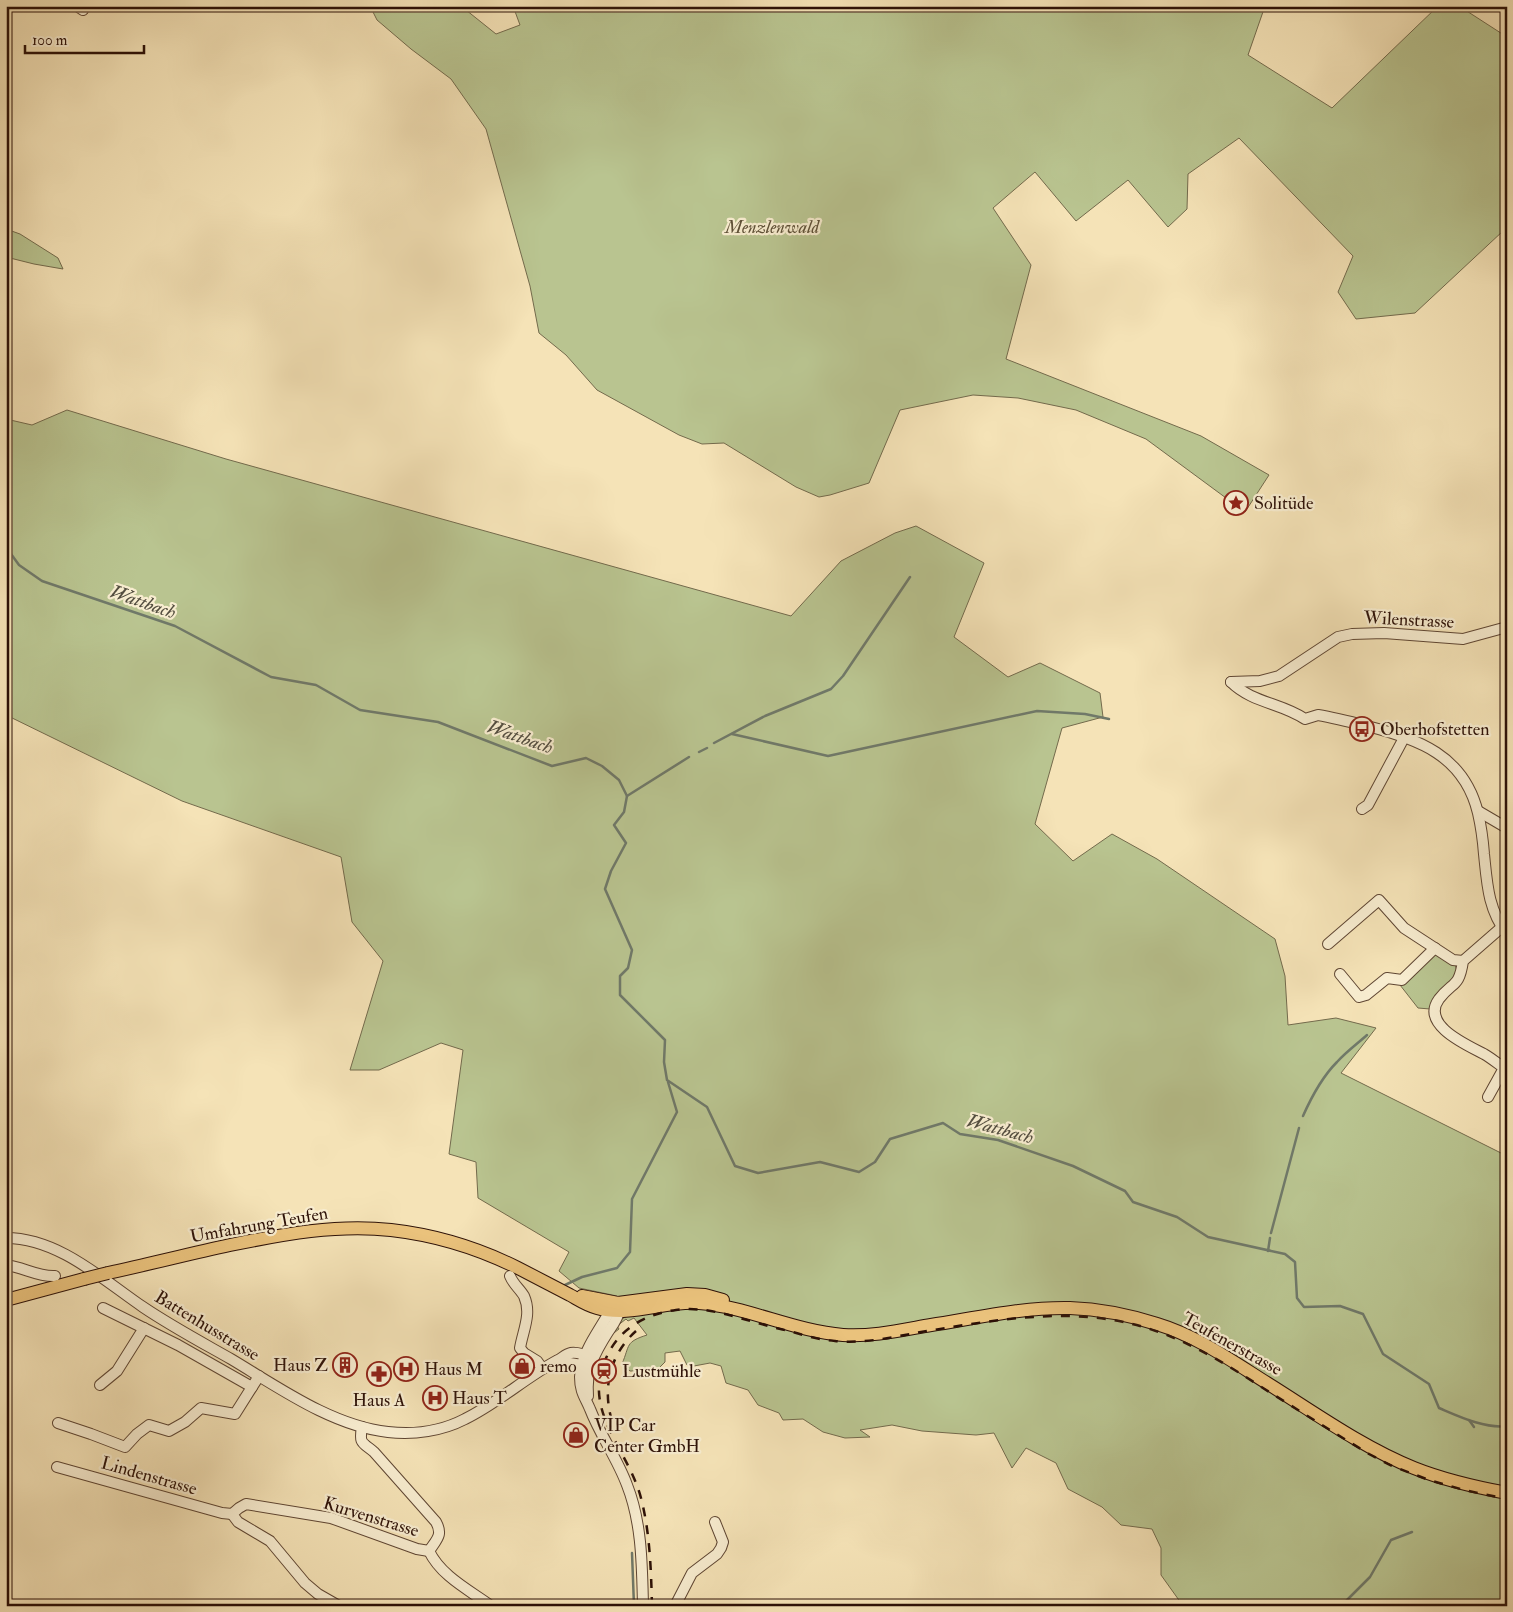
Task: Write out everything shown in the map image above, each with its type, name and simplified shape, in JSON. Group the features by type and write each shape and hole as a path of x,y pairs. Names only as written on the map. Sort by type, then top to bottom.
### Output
{"main road":[{"name":"Umfahrung Teufen","path":"6,1300 84,1278 273,1236 323,1229 363,1228 417,1234 462,1245 516,1267 570,1295 615,1308"},
{"name":"Teufenerstrasse","path":"615,1308 674,1294 697,1294 723,1300 743,1310 821,1332 860,1335 1041,1309 1077,1309 1126,1316 1161,1325 1188,1336 1216,1351 1359,1441 1393,1459 1447,1480 1507,1493"}],"street":[{"name":"Wilenstrasse","path":"1405,736 1318,715 1305,719 1294,711 1258,700 1239,690 1231,682 1260,681 1279,676 1338,637 1352,634 1384,633 1463,638 1507,627"},
{"path":"1328,944 1379,900 1404,928 1453,960 1463,961 1504,931 1491,907 1478,811 1460,775 1448,761 1431,748 1405,736 1368,805 1362,809"},
{"path":"1478,811 1507,828"},
{"path":"1340,974 1359,996 1366,995 1387,978 1402,980 1435,948"},
{"path":"1463,961 1458,980 1440,998 1434,1007 1434,1016 1444,1029 1458,1041 1487,1056 1504,1068 1488,1096"},
{"name":"Battenhusstrasse","path":"6,1238 34,1241 54,1249 74,1260 162,1319 259,1376 315,1408 362,1427 400,1433 422,1432 444,1427 473,1415 542,1368 571,1353 579,1353 586,1361"},
{"path":"6,1265 46,1277 55,1276"},
{"path":"510,1276 524,1295 527,1305 528,1319 520,1348 524,1353 537,1361 542,1368"},
{"path":"103,1308 144,1328 252,1387"},
{"path":"615,1308 586,1361 580,1377 581,1393 624,1478 635,1509 640,1544 643,1606"},
{"path":"100,1384 117,1371 144,1328"},
{"path":"58,1423 125,1447 136,1434 149,1425 170,1431 201,1408 235,1414 259,1376"},
{"name":"Kurvenstrasse","path":"232,1514 246,1504 331,1518 417,1549 429,1551 440,1535 436,1522 374,1452 362,1443 360,1437 362,1427"},
{"name":"Lindenstrasse","path":"57,1467 222,1513 232,1514"},
{"path":"232,1514 238,1522 270,1542 305,1583 318,1594 339,1606"},
{"path":"675,1606 692,1573 717,1554 721,1548 723,1542 715,1522"},
{"path":"429,1551 443,1572 491,1606"}],"green space":[{"name":"Menzlenwald","path":"370,6 461,6 496,34 520,25 513,6 1265,6 1248,55 1332,108 1438,6 1459,6 1507,37 1507,225 1503,231 1415,313 1356,319 1338,292 1353,256 1239,138 1188,174 1187,209 1168,227 1128,180 1076,221 1035,172 993,208 1031,265 1006,359 1201,436 1269,475 1245,512 1146,439 1076,410 1018,398 973,395 900,410 869,483 819,497 796,487 724,443 702,444 679,435 597,390 566,355 539,333 530,286 486,129 451,79 377,20"},
{"path":"6,229 20,234 58,258 63,269 6,257"},
{"path":"67,410 226,459 791,616 841,561 895,533 916,526 984,563 954,637 1008,677 1040,663 1100,693 1103,717 1062,728 1035,824 1073,861 1112,834 1157,859 1275,939 1285,976 1288,1025 1336,1018 1376,1028 1341,1073 1507,1156 1507,1606 1182,1606 1161,1575 1161,1548 1152,1529 1121,1525 1102,1507 1068,1489 1056,1463 1026,1448 1012,1468 994,1433 976,1435 922,1431 892,1425 860,1430 870,1437 845,1438 823,1432 803,1419 783,1420 779,1413 758,1405 748,1390 726,1383 721,1366 710,1363 694,1366 687,1365 680,1351 665,1353 665,1362 656,1371 630,1371 622,1364 629,1345 647,1335 634,1318 628,1321 626,1319 617,1326 619,1329 610,1336 620,1320 631,1314 617,1296 579,1288 559,1271 569,1252 478,1198 476,1162 449,1154 463,1050 441,1043 379,1070 350,1070 383,961 352,922 341,857 182,801 6,715 6,419 32,425"},
{"path":"1435,954 1455,964 1458,975 1438,996 1430,1009 1418,1008 1400,985"}],"waterway":[{"name":"Wattbach","path":"6,547 19,565 42,581 175,626 271,677 316,685 360,710 438,722 552,766 586,758 602,766 619,780 627,796 624,812 614,825 626,843 611,871 605,889 632,950 628,968 620,976 620,995 665,1040 664,1062 667,1080 707,1107 735,1166 758,1173 820,1162 859,1172 875,1162 890,1139 943,1123 960,1134 998,1140 1073,1166 1125,1191 1133,1202 1177,1217 1208,1237 1285,1254 1295,1262 1297,1298 1304,1307 1340,1306 1363,1314 1383,1354 1429,1384 1439,1408 1481,1424 1507,1426"},
{"path":"714,743 765,716 831,689 843,676 910,577"},
{"path":"732,734 828,756 1037,711 1085,714 1109,719"},
{"path":"699,752 707,748"},
{"path":"627,796 689,757"},
{"path":"1303,1116 1322,1080 1344,1055 1367,1035"},
{"path":"565,1285 582,1277 617,1268 630,1252 632,1199 677,1112 668,1082"},
{"path":"1271,1233 1299,1128"},
{"path":"1268,1251 1270,1238"},
{"name":"Wattbach","path":"1469,1420 1474,1427"},
{"path":"1341,1606 1370,1577 1391,1540 1412,1532"},
{"path":"632,1553 634,1606"}],"railway":[{"path":"652,1606 650,1551 644,1511 635,1480 602,1411 599,1394 600,1376 612,1346 627,1330 644,1319 676,1310 693,1309 716,1312 814,1338 846,1342 878,1340 1006,1319 1063,1316 1119,1321 1163,1333 1207,1354 1369,1454 1392,1466 1429,1480 1507,1499"},
{"path":"612,1421 608,1396 610,1372 620,1350 636,1331"}],"place":[{"name":"Solitüde","path":"1236,503"},
{"name":"Oberhofstetten","path":"1362,729"},
{"name":"Haus Z","path":"345,1365"},
{"name":"remo","path":"522,1366"},
{"name":"Haus M","path":"406,1369"},
{"name":"Lustmühle","path":"604,1371"},
{"name":"Haus A","path":"379,1374"},
{"name":"Haus T","path":"435,1398"},
{"name":"VIP Car Center GmbH","path":"576,1435"}]}
